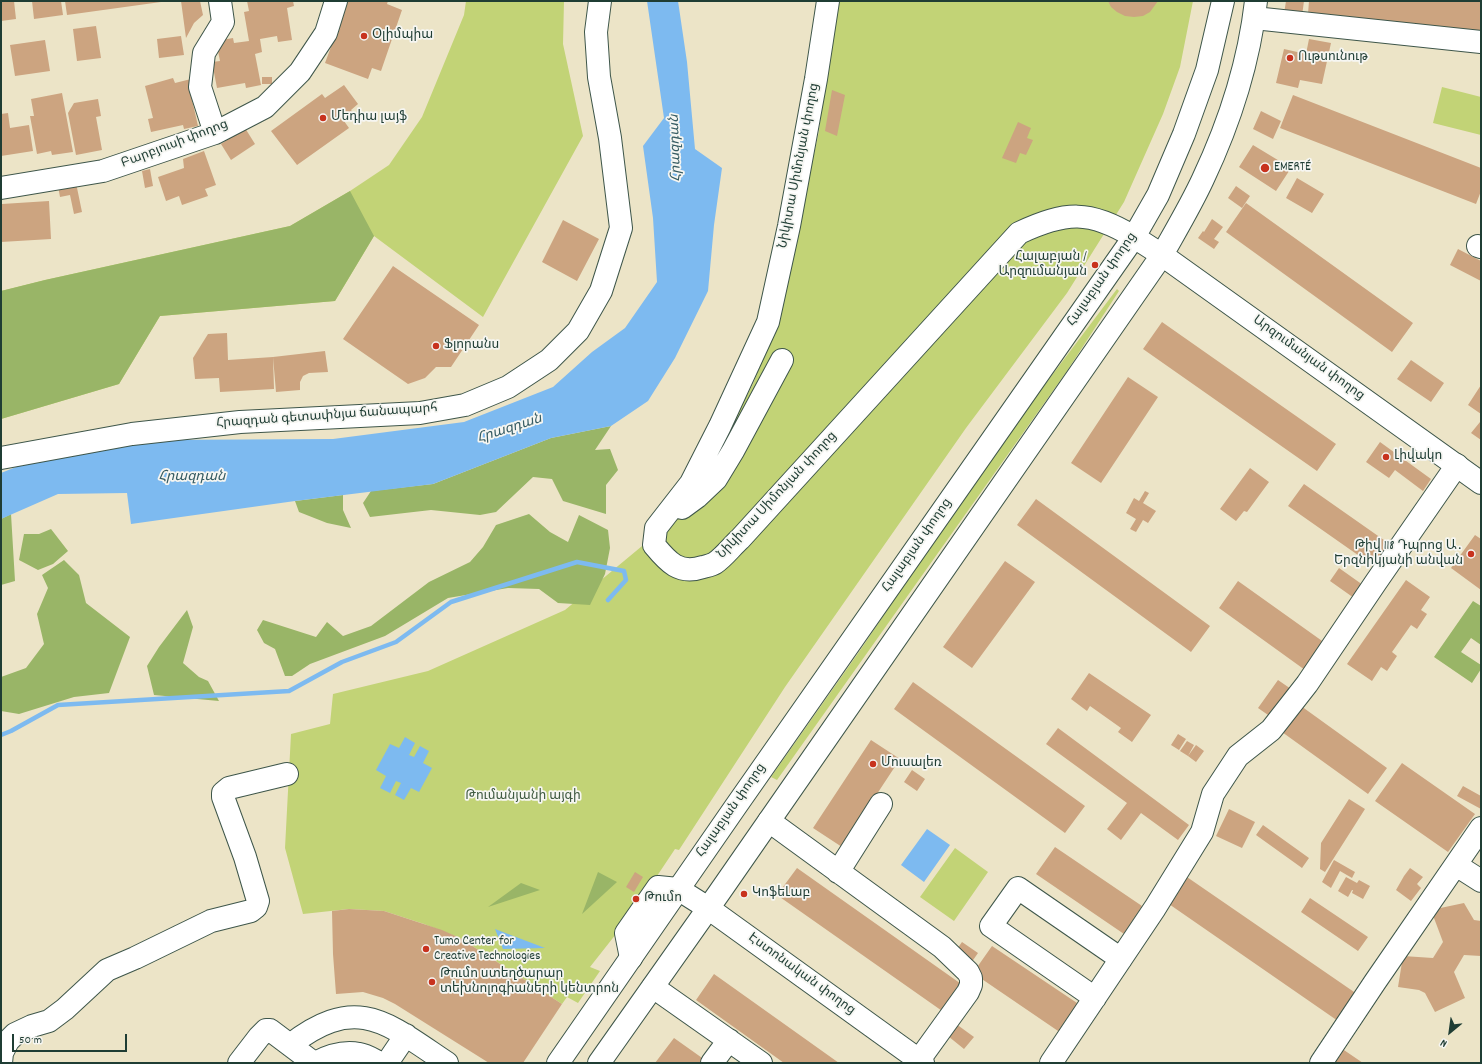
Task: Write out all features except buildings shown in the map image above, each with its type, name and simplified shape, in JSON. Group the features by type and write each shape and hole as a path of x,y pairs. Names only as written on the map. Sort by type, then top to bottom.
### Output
{"main road":[{"path":"215,132 200,87 204,53 223,22 220,1"},
{"name":"Բարբյուսի փողոց","path":"1,188 103,171 145,158 215,132 264,107 300,72 326,33 336,1"},
{"name":"Հրազդան գետափնյա ճանապարհ","path":"1,458 132,434 240,422 420,413 465,405 508,387 549,360 578,331 601,291 621,228 610,138 600,77 596,32 600,1"},
{"name":"Նիկիտա Սիմոնյան փողոց","path":"828,1 816,79 799,172 768,322 720,426 691,483 656,528 654,545 665,559 678,567 694,570 715,564 740,539 1019,232 1041,222 1081,216 1099,219 1116,226 1134,237"},
{"name":"Հալաբյան փողոց","path":"558,1063 1134,237 1158,195 1184,134 1207,70 1223,1"},
{"path":"599,1063 1162,255 1203,179 1225,126 1238,86 1255,10 1481,42"},
{"name":"Արզումանյան փողոց","path":"1134,237 1162,255 1481,483"},
{"path":"656,528 697,497 716,479 737,444 782,360"},
{"path":"1051,1063 1156,908 1202,832 1213,794 1238,756 1271,730 1307,684 1457,465"},
{"path":"1,1063 2,1053 8,1041 15,1034 32,1026 49,1021 55,1017 107,970 211,921 251,911 256,907 258,901 245,857 223,797 223,793 229,788 287,774"},
{"path":"838,872 881,804"},
{"path":"769,821 942,947 968,972 971,978 968,992 921,1062"},
{"path":"1321,1063 1481,828"},
{"path":"1456,865 1481,881"},
{"path":"1095,998 991,926 1018,888 1121,959"},
{"name":"Էստոնական փողոց","path":"678,889 708,908 921,1062"},
{"path":"653,987 761,1063"},
{"path":"289,1052 301,1036 319,1026 340,1018 361,1017 378,1021 406,1035 447,1063"},
{"path":"239,1063 266,1030 270,1030 289,1052 314,1063 326,1057 340,1054 359,1054 380,1063"},
{"path":"387,1063 406,1035"},
{"path":"712,1063 729,1040"}],"green space":[{"path":"466,1 564,1 563,44 583,136 483,317 374,236 335,301 160,316 119,384 1,419 1,291 290,226 350,191 389,165 422,117 464,15"},
{"name":"Թումանյանի այգի","path":"835,1 1193,1 1180,67 1163,114 1124,202 1067,293 966,428 785,687 679,850 675,849 631,915 590,967 600,971 578,1003 567,997 562,1004 460,938 384,911 349,909 303,914 285,848 291,734 330,724 333,694 428,671 565,610 683,512 703,478 753,384 779,316 819,131"},
{"path":"1442,87 1481,97 1481,135 1433,123"},
{"path":"350,191 374,236 335,301 160,316 119,384 1,419 1,291 290,226"},
{"path":"1117,289 1119,291 1067,371 777,780 771,777 1019,419"},
{"path":"611,426 595,450 610,449 618,470 606,485 606,514 563,501 552,479 533,477 496,512 480,515 431,510 370,517 363,503 371,491 433,484 551,438"},
{"path":"343,495 343,510 351,528 327,523 299,512 295,501"},
{"path":"11,514 15,581 1,585 1,519"},
{"path":"529,514 550,532 568,542 579,515 608,530 610,548 605,574 590,605 558,603 539,589 508,588 448,598 385,636 310,664 292,676 285,676 275,649 264,643 257,630 263,620 316,637 327,622 343,636 371,626 429,582 470,562 483,547 496,525"},
{"path":"51,529 68,551 53,564 38,570 19,560 24,534 39,534"},
{"path":"64,560 79,575 86,603 130,637 109,693 74,697 19,714 1,711 1,677 26,668 44,644 37,614 48,588 42,575"},
{"path":"1473,601 1481,606 1481,645 1471,638 1461,652 1481,665 1481,669 1472,683 1434,657"},
{"path":"187,610 193,627 183,663 199,677 208,681 219,701 154,695 147,666 159,647"},
{"path":"955,848 988,872 954,921 920,897"},
{"path":"598,872 617,882 582,914"},
{"path":"521,883 540,890 488,907"}],"water":[{"name":"Հրազդան","path":"647,1 678,1 687,62 695,149 722,168 714,225 708,291 675,358 648,401 611,426 551,438 433,484 295,501 131,524 127,493 58,494 1,519 1,473 36,459 148,440 333,439 464,422 553,387 592,352 625,328 657,282 653,218 643,146 664,118"},
{"path":"405,737 415,743 409,755 414,757 420,746 429,751 423,763 432,768 419,792 411,788 404,800 395,795 401,783 396,781 390,793 380,788 386,776 376,770 390,744 399,748"},
{"path":"927,829 950,845 924,882 901,865"},
{"path":"495,929 545,948 503,949"}],"waterway":[{"path":"1,735 58,705 289,691 342,662 396,642 451,602 577,562 624,571 626,580 608,600"}],"place":[{"name":"Օլիմպիա","path":"364,36"},
{"name":"Ութսունութ","path":"1290,58"},
{"name":"Մեդիա լայֆ","path":"323,118"},
{"name":"EMERTÉ","path":"1265,168"},
{"name":"Հալաբյան / Արզումանյան","path":"1095,265"},
{"name":"Ֆլորանս","path":"436,346"},
{"name":"Լիվակո","path":"1386,457"},
{"name":"Թիվ 118 Դպրոց Ա․ Երզնիկյանի անվան","path":"1471,554"},
{"name":"Մուսալեռ","path":"873,764"},
{"name":"ԿոֆեԼաբ","path":"744,894"},
{"name":"Թումո","path":"636,899"},
{"name":"Tumo Center for Creative Technologies","path":"426,949"},
{"name":"Թումո ստեղծարար տեխնոլոգիաների կենտրոն","path":"432,982"}]}
